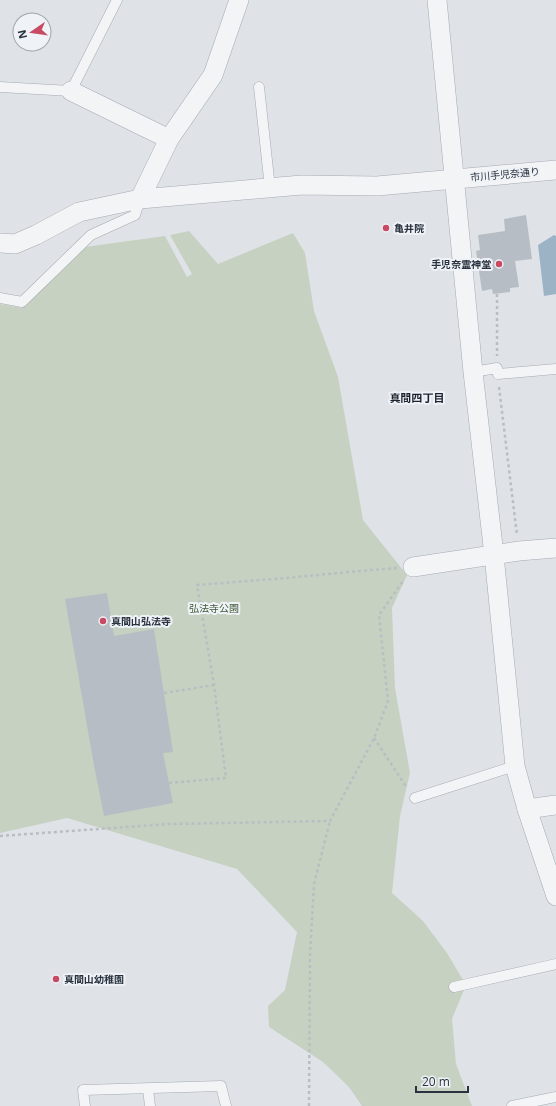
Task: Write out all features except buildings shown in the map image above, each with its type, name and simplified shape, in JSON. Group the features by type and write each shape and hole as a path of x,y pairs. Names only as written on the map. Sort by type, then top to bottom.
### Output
{"street":[{"path":"140,199 169,139 212,75 239,0"},
{"path":"437,0 473,372 494,555 515,766 527,809 556,896"},
{"path":"71,91 169,139"},
{"name":"市川手児奈通り","path":"0,242 15,244 36,235 80,212 140,199 302,185 377,186 556,170"},
{"path":"413,568 518,551 556,548"},
{"path":"527,809 556,805"}],"lane":[{"path":"0,87 71,91 117,0"},
{"path":"260,87 270,188"},
{"path":"0,298 22,302 91,235 135,215 140,199"},
{"path":"473,372 556,369"},
{"path":"415,798 515,766"},
{"path":"454,987 556,964"},
{"path":"85,1106 83,1090 221,1086 226,1106"},
{"path":"148,1089 150,1106"},
{"path":"512,1106 556,1097"}],"path":[{"path":"497,294 497,371 518,551"},
{"path":"169,782 226,778 214,685 197,585 371,570 413,568"},
{"path":"308,1106 310,955 314,884 330,821 374,738 388,701 379,615 413,568"},
{"path":"164,693 214,685"},
{"path":"374,738 403,783 415,798"},
{"path":"0,836 169,824 330,821"}],"green space":[{"name":"弘法寺公園","path":"189,231 218,264 293,233 305,253 314,311 338,377 363,520 407,575 392,608 395,688 410,773 400,816 392,893 423,921 447,953 466,985 452,1019 456,1064 472,1106 362,1106 349,1087 323,1062 269,1027 268,1006 285,990 297,932 237,869 67,818 0,833 0,304 22,308 85,247 165,236 187,277 192,274 170,235"}],"water":[{"path":"554,235 556,236 556,294 544,296 538,245"}],"place":[{"name":"亀井院","path":"386,228"},
{"name":"手児奈霊神堂","path":"499,264"},
{"name":"真間山弘法寺","path":"103,621"},
{"name":"真間山幼稚園","path":"56,979"}],"district":[{"name":"真間四丁目","path":"417,398"}]}
